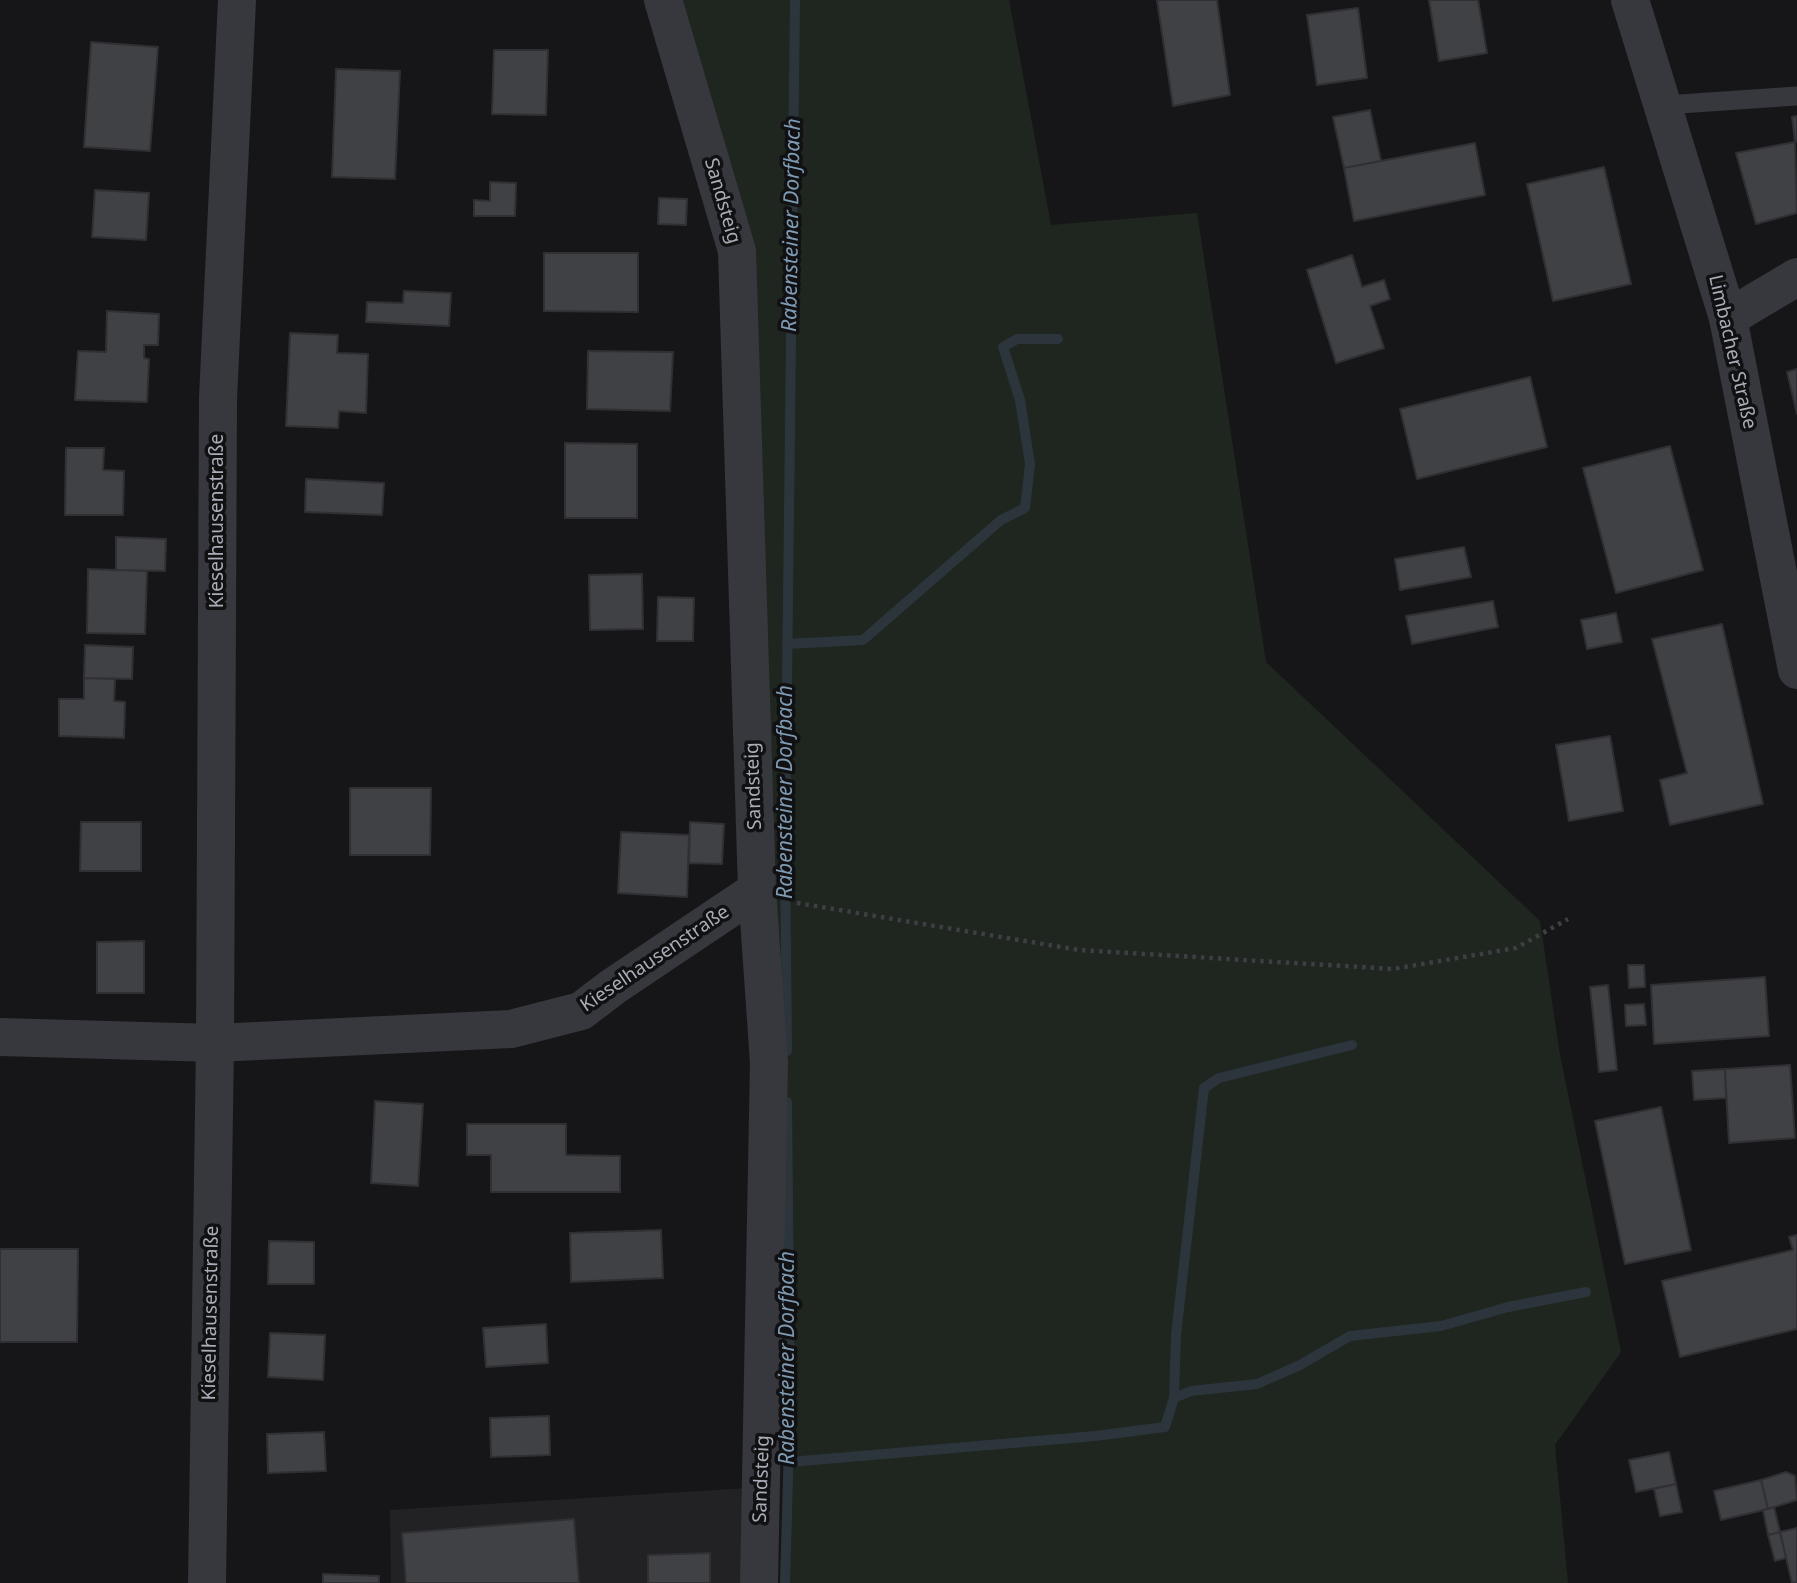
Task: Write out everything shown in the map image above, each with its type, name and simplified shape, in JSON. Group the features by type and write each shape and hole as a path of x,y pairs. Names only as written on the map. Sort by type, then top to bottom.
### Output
{"street":[{"name":"Kieselhausenstraße","path":"207,1583 215,1043 218,398 237,0"},
{"name":"Sandsteig","path":"663,0 737,251 757,890 769,1063 759,1583"},
{"name":"Limbacher Straße","path":"1630,0 1665,106 1728,318 1797,670"},
{"path":"1728,318 1797,277"},
{"name":"Kieselhausenstraße","path":"0,1037 215,1043 511,1029 581,1011 757,890"}],"lane":[{"path":"1665,106 1797,96"}],"path":[{"path":"798,903 1079,950 1393,969 1516,947 1567,919"}],"shaded area":[{"path":"678,0 1009,0 1051,225 1197,213 1266,662 1540,921 1560,1055 1621,1352 1555,1445 1568,1583 782,1583 790,1462 742,234"},
{"path":"749,1488 748,1583 391,1583 390,1510"}],"building":[{"path":"1157,0 1217,0 1230,95 1173,106"},
{"path":"1429,0 1478,0 1487,53 1439,61"},
{"path":"1358,8 1367,78 1317,85 1307,15"},
{"path":"91,42 158,47 150,151 84,147"},
{"path":"494,50 548,50 546,115 492,114"},
{"path":"336,69 400,71 395,179 332,177"},
{"path":"1370,110 1381,161 1344,168 1333,117"},
{"path":"1797,116 1797,141 1795,142 1792,117"},
{"path":"1795,142 1797,213 1756,224 1736,153"},
{"path":"1475,143 1485,195 1354,221 1344,168"},
{"path":"1604,167 1631,284 1553,301 1527,184"},
{"path":"490,182 516,183 515,216 474,216 474,200 490,201"},
{"path":"95,190 149,193 146,240 92,237"},
{"path":"659,198 687,199 686,225 658,224"},
{"path":"544,253 638,253 638,312 544,311"},
{"path":"1352,255 1362,287 1384,280 1390,299 1370,306 1384,348 1336,363 1307,270"},
{"path":"404,291 451,293 449,326 366,322 367,302 403,303"},
{"path":"107,311 159,314 158,345 144,345 144,358 149,359 147,402 75,400 78,351 106,352"},
{"path":"290,333 338,335 337,353 368,354 366,413 339,411 338,428 286,426"},
{"path":"588,351 673,352 670,411 587,409"},
{"path":"1797,369 1797,414 1787,372"},
{"path":"1530,377 1547,447 1417,479 1400,409"},
{"path":"565,443 637,444 637,518 565,518"},
{"path":"1670,446 1703,570 1616,593 1583,468"},
{"path":"66,448 104,448 103,470 124,471 123,515 65,515"},
{"path":"306,479 384,483 382,515 305,512"},
{"path":"116,537 166,539 165,571 116,570"},
{"path":"1464,547 1471,577 1400,590 1395,559"},
{"path":"88,569 147,571 145,634 87,633"},
{"path":"642,574 643,629 590,630 589,575"},
{"path":"658,597 694,598 693,641 657,641"},
{"path":"1493,601 1498,627 1412,644 1406,616"},
{"path":"1616,613 1622,642 1587,649 1581,620"},
{"path":"1722,624 1763,804 1670,825 1660,780 1687,773 1652,639"},
{"path":"85,645 133,647 132,679 84,678"},
{"path":"84,678 115,679 114,701 125,702 124,738 59,736 59,699 84,699"},
{"path":"1610,736 1623,811 1569,821 1556,745"},
{"path":"350,788 431,788 430,855 350,855"},
{"path":"81,822 141,822 141,871 80,871"},
{"path":"690,822 724,824 722,864 689,863"},
{"path":"621,832 689,835 687,897 618,893"},
{"path":"144,941 144,993 97,993 97,942"},
{"path":"1628,965 1644,965 1645,987 1629,988"},
{"path":"1765,977 1769,1036 1654,1044 1651,985"},
{"path":"1608,985 1617,1070 1599,1072 1590,987"},
{"path":"1644,1004 1646,1025 1626,1026 1625,1005"},
{"path":"1790,1065 1795,1138 1729,1143 1725,1069"},
{"path":"1725,1069 1726,1098 1694,1100 1692,1071"},
{"path":"375,1101 423,1104 418,1186 371,1183"},
{"path":"1661,1107 1691,1250 1625,1264 1595,1121"},
{"path":"467,1124 566,1124 566,1155 620,1156 620,1192 491,1192 491,1155 467,1155"},
{"path":"661,1230 663,1278 571,1282 570,1233"},
{"path":"1797,1235 1797,1329 1680,1357 1662,1281 1793,1250 1789,1237"},
{"path":"269,1241 314,1242 314,1284 268,1284"},
{"path":"0,1249 78,1249 77,1342 0,1342"},
{"path":"546,1324 548,1363 486,1367 483,1328"},
{"path":"270,1333 325,1335 323,1380 268,1377"},
{"path":"549,1416 550,1455 491,1457 490,1418"},
{"path":"324,1432 326,1471 268,1473 267,1434"},
{"path":"1669,1452 1676,1484 1636,1492 1629,1460"},
{"path":"1786,1472 1795,1476 1797,1500 1768,1509 1761,1480"},
{"path":"1761,1480 1768,1509 1721,1520 1714,1491"},
{"path":"1676,1484 1682,1512 1660,1516 1654,1489"},
{"path":"1774,1507 1780,1532 1768,1535 1763,1510"},
{"path":"574,1519 579,1583 406,1583 402,1533"},
{"path":"1797,1528 1797,1583 1792,1583 1780,1532"},
{"path":"1780,1532 1786,1558 1775,1561 1768,1535"},
{"path":"710,1553 710,1583 648,1583 648,1555"},
{"path":"323,1574 379,1576 379,1583 323,1583"}],"waterway":[{"name":"Rabensteiner Dorfbach","path":"787,1051 785,855 795,0"},
{"path":"787,644 863,640 1001,520 1025,508 1030,464 1020,400 1003,347 1017,339 1058,339"},
{"path":"790,1462 1095,1436 1165,1427 1174,1398 1176,1335 1204,1088 1219,1078 1352,1045"},
{"name":"Rabensteiner Dorfbach","path":"785,1583 790,1409 787,1102"},
{"path":"1174,1398 1191,1391 1257,1384 1300,1365 1350,1336 1441,1326 1508,1307 1586,1292"}]}
